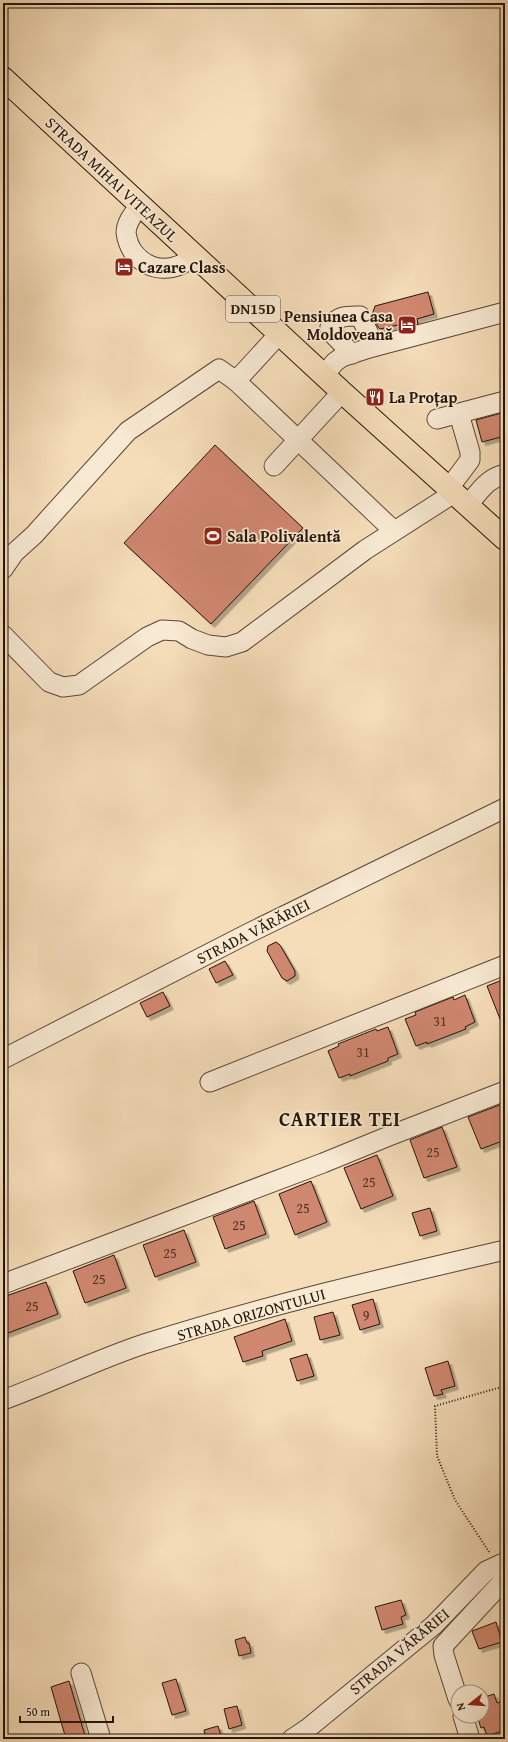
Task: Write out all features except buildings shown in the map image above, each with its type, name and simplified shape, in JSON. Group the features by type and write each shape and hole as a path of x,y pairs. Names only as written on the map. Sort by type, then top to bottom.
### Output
{"main road":[{"name":"STRADA MIHAI VITEAZUL","path":"3,78 342,392 505,539"}],"street":[{"path":"140,205 130,218 126,232 130,248 139,259 148,266 171,268 194,255"},
{"path":"324,375 335,362 342,357 505,312"},
{"path":"236,381 280,333"},
{"path":"3,569 14,553 34,535 128,431 219,369 236,381 394,531"},
{"path":"274,466 342,392"},
{"path":"437,419 505,401"},
{"path":"457,495 470,460 470,452 459,414"},
{"path":"3,635 49,682 63,687 79,685 147,637 162,630 179,631 192,639 208,645 226,647 237,644 255,634 365,550 394,531 457,495 497,476 505,474"},
{"name":"STRADA VĂRĂRIEI","path":"3,1059 251,932 505,808"},
{"path":"210,1082 505,965"},
{"path":"3,1284 323,1163 505,1092"},
{"name":"STRADA ORIZONTULUI","path":"3,1400 78,1369 143,1345 313,1296 505,1250"},
{"name":"STRADA VĂRĂRIEI","path":"292,1739 307,1729 434,1625 486,1571 501,1564 499,1559"},
{"path":"453,1684 444,1655 443,1646 505,1579"},
{"path":"81,1673 101,1739"},
{"path":"465,1724 470,1739"}],"path":[{"path":"499,1559 488,1552 455,1500 437,1456 435,1406 505,1386"}],"place":[{"name":"Cazare Class","path":"124,267"},
{"name":"Pensiunea Casa Moldoveană","path":"407,325"},
{"name":"La Proțap","path":"375,397"},
{"name":"Sala Polivalentă","path":"213,536"}],"district":[{"name":"CARTIER TEI","path":"340,1119"}]}
